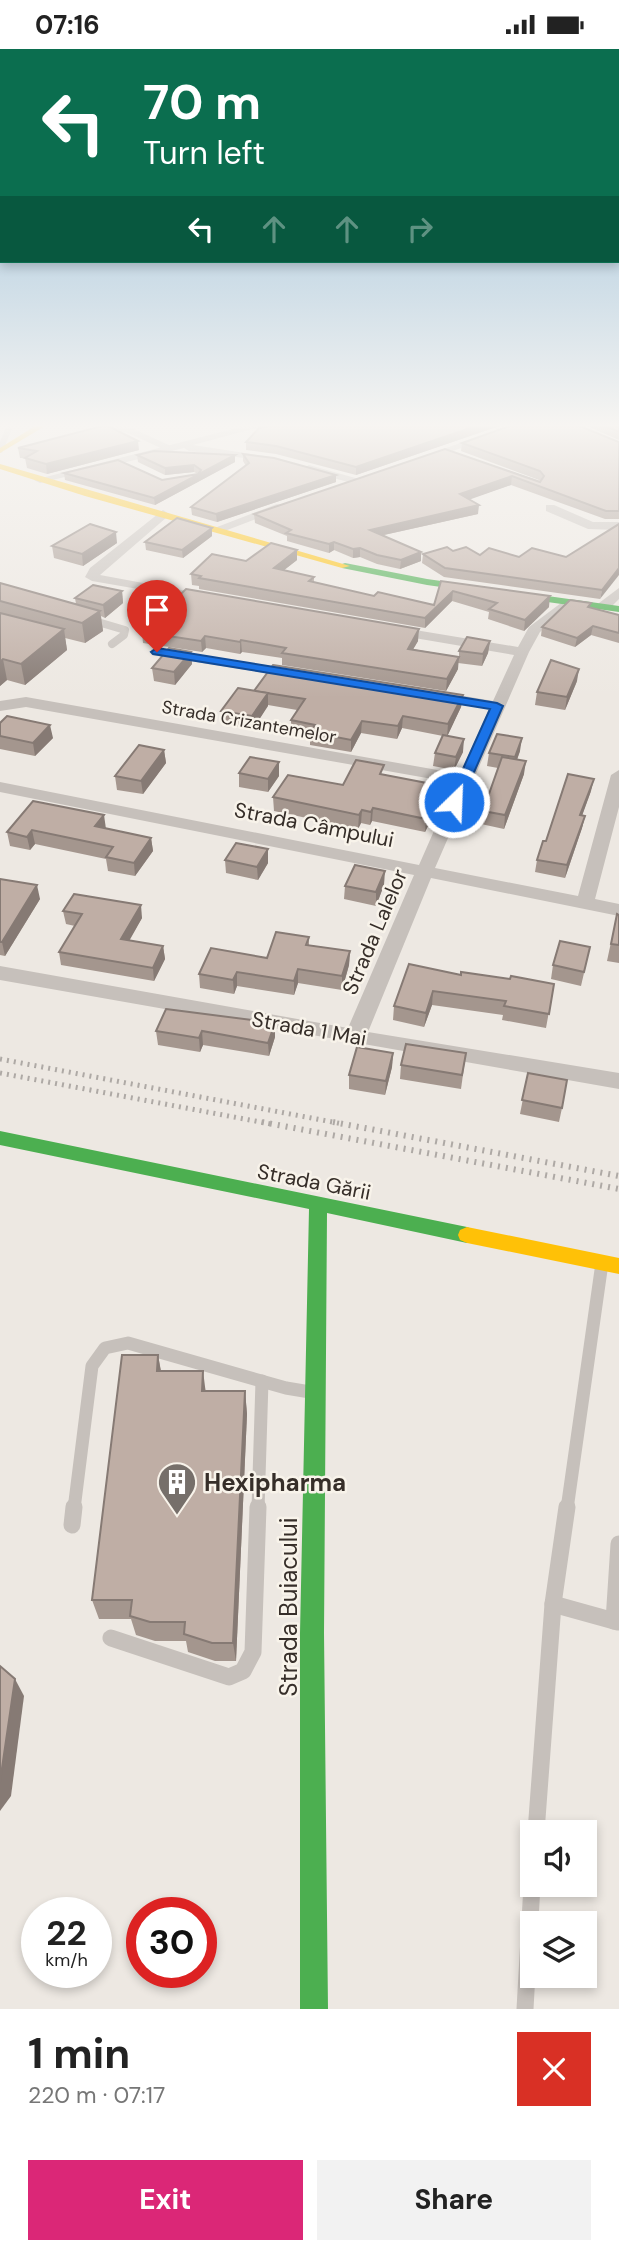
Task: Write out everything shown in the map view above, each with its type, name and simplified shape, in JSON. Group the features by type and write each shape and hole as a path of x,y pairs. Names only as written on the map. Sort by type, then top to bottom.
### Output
{"street":[{"path":"162,514 94,571 92,577 222,601"},
{"path":"165,514 389,575 611,607 619,591"},
{"path":"218,529 260,514"},
{"path":"565,514 592,526 619,526"},
{"name":"Strada Lalelor","path":"355,1037 464,780 522,652 534,630 561,607"},
{"path":"370,626 522,652"},
{"path":"157,652 314,677"},
{"path":"419,694 497,706"},
{"name":"Strada Crizantemelor","path":"0,706 26,702 464,780"},
{"path":"585,903 619,775"},
{"name":"Strada Câmpului","path":"0,787 619,910"},
{"name":"Strada 1 Mai","path":"0,973 619,1081"},
{"name":"Strada Gării","path":"0,1138 619,1266"},
{"name":"Strada Buiacului","path":"314,2009 314,1392 318,1205"}],"lane":[{"path":"81,617 125,630 124,635 112,644"},
{"path":"537,1820 553,1604 601,1263"},
{"path":"72,1525 92,1366 97,1354 105,1347 113,1343 128,1343 262,1381 314,1392"},
{"path":"111,1638 229,1677 248,1668 253,1652 262,1381"},
{"path":"553,1604 616,1622 619,1544"},
{"path":"524,2009 531,1897"}],"building":[{"path":"255,514 438,514 370,530 421,552 401,560 360,548 353,549 334,542 329,544 286,533 291,530"},
{"path":"177,518 212,528 182,550 145,542"},
{"path":"90,524 116,532 82,554 52,546"},
{"path":"619,524 619,568 602,590 445,568 423,554 447,547 453,551 466,547 480,555 489,548 519,557 532,548 566,557"},
{"path":"271,543 297,550 274,568 314,577 309,581 374,596 378,592 434,605 441,581 550,596 525,620 489,609 497,603 453,591 425,618 199,578 201,576 191,574 212,554 246,561"},
{"path":"0,583 100,611 82,623 0,601"},
{"path":"93,585 122,591 103,605 75,598"},
{"path":"186,589 419,629 408,649 459,657 447,679 282,653 286,648 241,640 205,636 201,641 142,632"},
{"path":"570,600 591,603 588,607 619,615 619,633 593,626 577,638 542,627"},
{"path":"0,613 64,629 21,664 3,659 0,662"},
{"path":"467,637 490,641 483,654 459,651"},
{"path":"169,648 191,652 174,672 152,668"},
{"path":"551,660 579,669 567,697 537,692"},
{"path":"273,665 463,695 448,724 403,716 398,726 362,721 351,740 310,732 315,725 291,720 305,699 254,691"},
{"path":"238,688 268,693 252,716 221,711"},
{"path":"7,716 50,725 33,743 0,736 0,723"},
{"path":"497,734 522,738 515,757 489,753"},
{"path":"443,735 464,739 456,757 435,753"},
{"path":"139,745 164,750 141,781 115,776"},
{"path":"250,757 279,762 268,779 239,773"},
{"path":"502,757 526,761 505,815 483,811"},
{"path":"356,760 384,765 380,774 432,784 429,789 440,791 426,819 373,808 371,812 362,810 359,815 273,797 288,775 343,785"},
{"path":"568,774 594,779 580,815 585,816 567,865 537,860 543,841 546,841"},
{"path":"33,801 104,815 95,826 151,838 134,863 106,857 113,847 32,830 27,837 7,832"},
{"path":"236,843 268,849 257,867 225,860"},
{"path":"355,865 385,871 376,892 345,886"},
{"path":"0,879 37,885 2,942 0,942"},
{"path":"74,894 141,905 121,939 163,946 153,968 59,952 82,914 63,911"},
{"path":"617,914 619,915 619,945 611,944"},
{"path":"276,932 309,937 306,945 350,951 342,976 298,969 294,981 237,972 233,980 199,974 211,948 267,958"},
{"path":"560,941 590,947 584,972 553,965"},
{"path":"409,964 461,975 461,972 510,979 511,976 554,984 549,1014 504,1006 506,1001 433,991 426,1013 394,1006"},
{"path":"166,1009 275,1023 268,1043 202,1031 199,1038 156,1031"},
{"path":"406,1044 466,1053 462,1075 401,1065"},
{"path":"357,1047 393,1053 386,1081 349,1075"},
{"path":"528,1073 567,1080 562,1108 522,1100"},
{"name":"Hexipharma","path":"122,1355 158,1355 157,1371 203,1371 202,1391 245,1391 233,1643 212,1643 184,1634 185,1622 150,1622 130,1616 132,1600 92,1600"},
{"path":"0,1666 15,1679 0,1782"}],"railway":[{"path":"0,1059 343,1124"},
{"path":"0,1073 271,1124"},
{"path":"262,1122 619,1189"},
{"path":"333,1122 619,1176"}],"traffic: fast":[{"path":"345,566 427,582 619,609"},
{"path":"0,1138 467,1235"},
{"path":"314,2009 312,1633 318,1205"}],"traffic: slow":[{"path":"161,514 345,566"},
{"path":"467,1235 619,1266"}],"place":[{"name":"Hexipharma","path":"177,1516"}],"route":[{"path":"157,652 497,706 454,802"}]}
